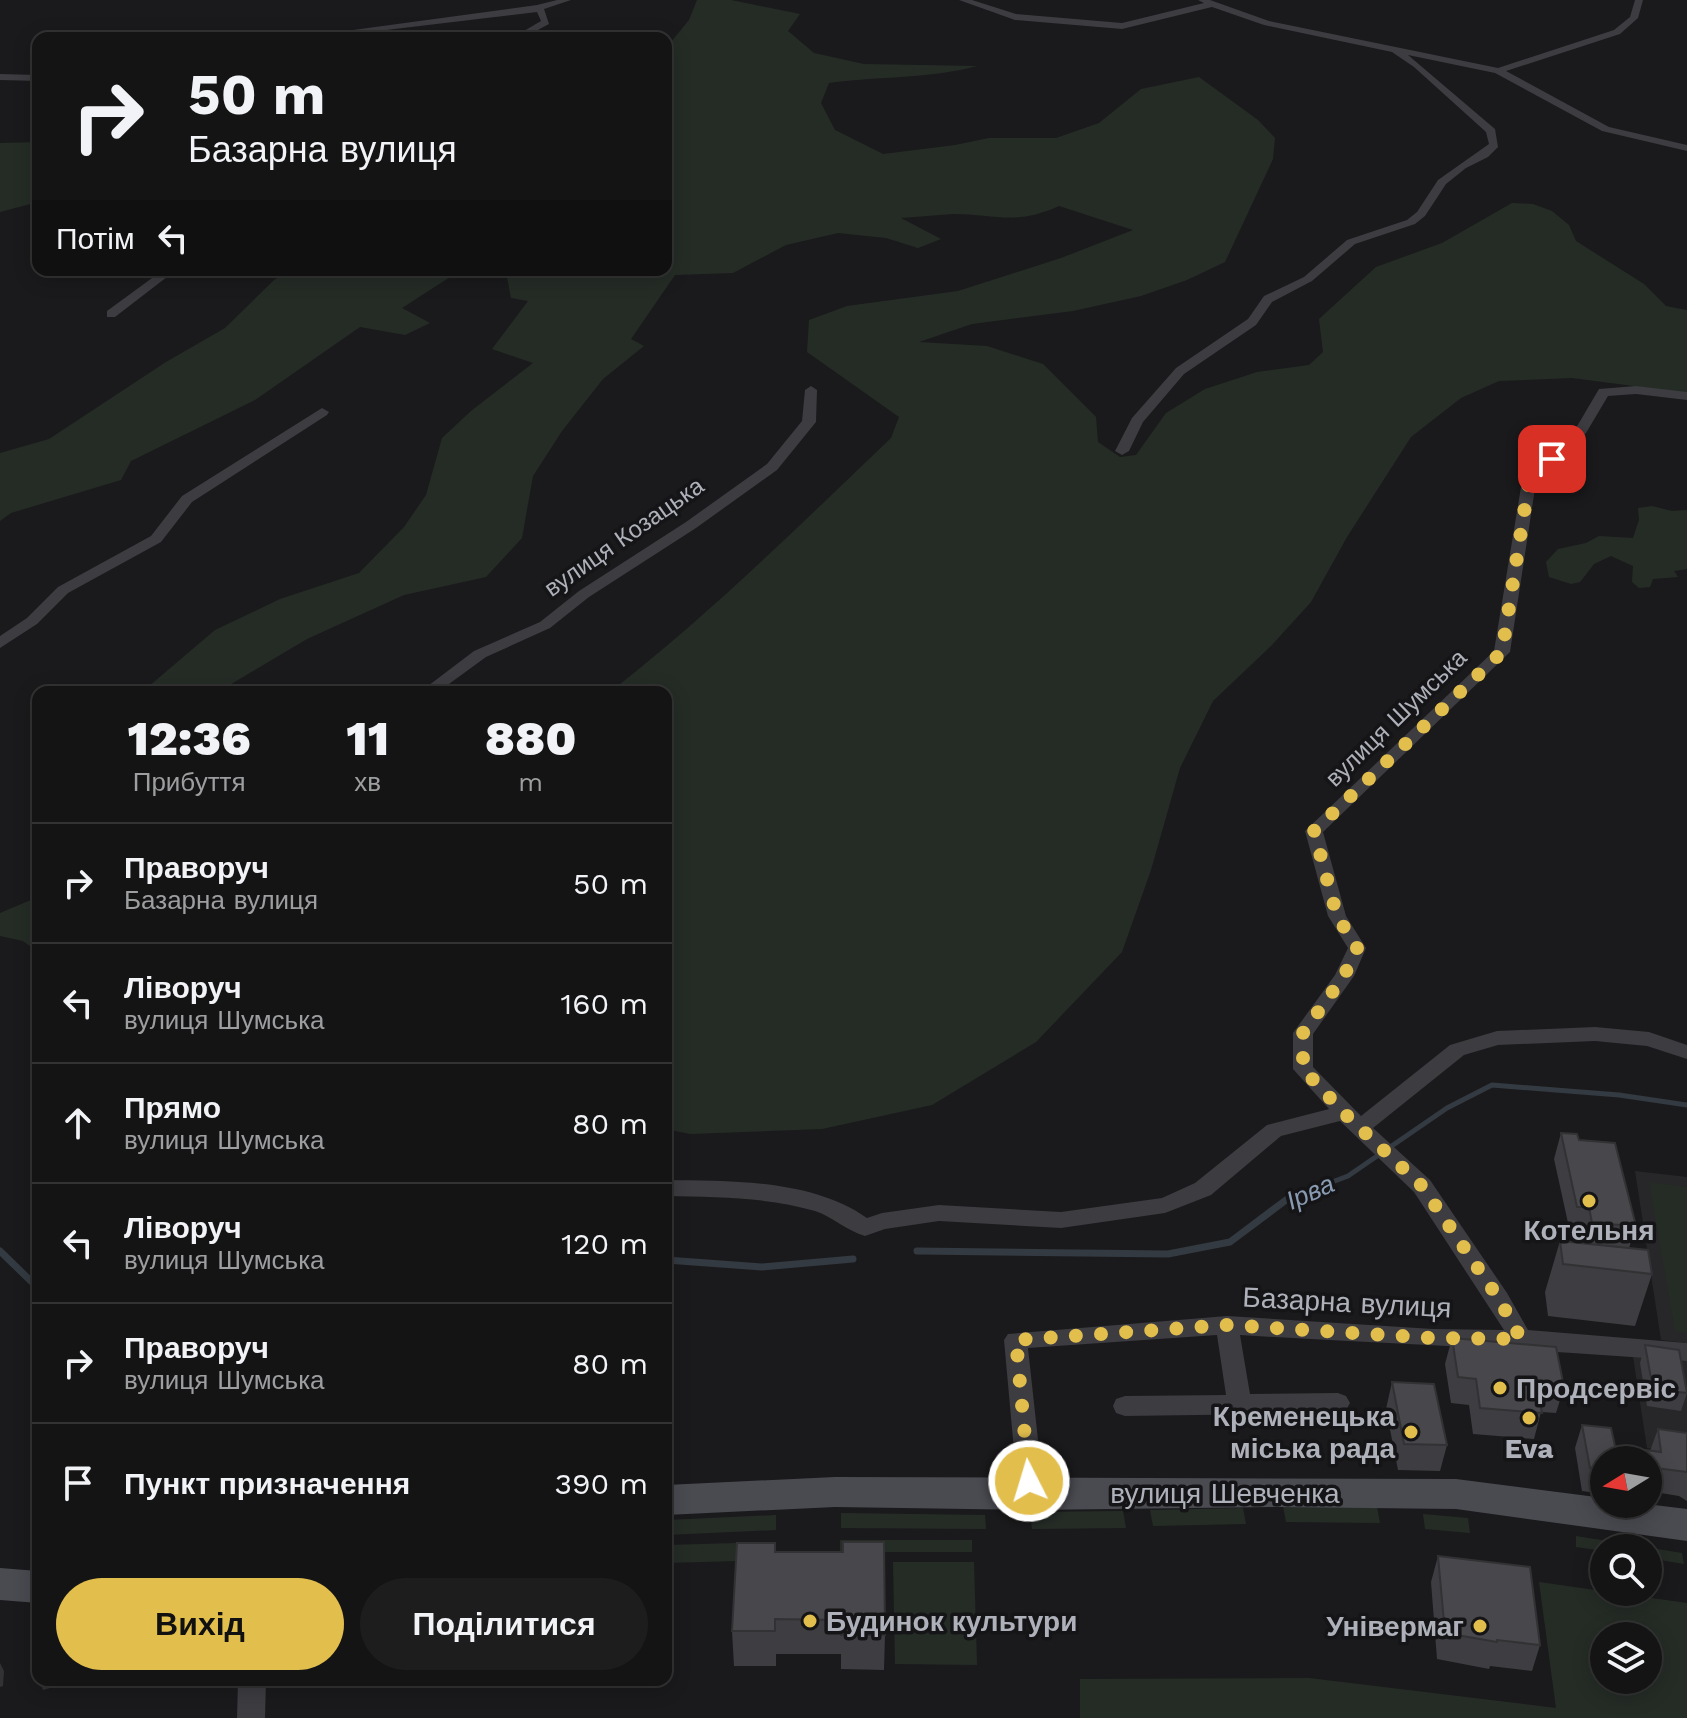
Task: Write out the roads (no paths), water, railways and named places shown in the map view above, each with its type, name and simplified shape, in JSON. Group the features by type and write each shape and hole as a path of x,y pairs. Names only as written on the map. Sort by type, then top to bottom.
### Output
{"main road":[{"name":"вулиця Шевченка","path":"672,1500 835,1492 1456,1494 1687,1525"},
{"path":"0,1584 32,1587"}],"street":[{"path":"346,32 537,8 567,0"},
{"path":"963,0 1015,17 1122,26 1212,4"},
{"path":"1202,0 1267,23 1498,71 1606,129 1687,148"},
{"path":"1498,71 1617,32 1634,18 1639,0"},
{"path":"527,32 546,22 537,8"},
{"path":"1122,451 1137,421 1180,371 1252,322 1268,299 1308,279 1351,242 1411,222 1421,214 1442,182 1494,145 1491,131 1417,65 1396,51"},
{"path":"0,77 32,78"},
{"path":"111,314 162,276"},
{"name":"вулиця Козацька","path":"436,686 480,654 545,625 584,594 691,525 772,467 785,447 809,422 811,390"},
{"name":"вулиця Шумська","path":"1358,1126 1303,1069 1303,1033 1344,976 1357,948 1337,916 1314,831 1502,652 1529,481 1581,430 1604,392 1636,390 1687,396"},
{"path":"0,643 32,621 63,590 156,539 187,499 322,412"},
{"path":"672,1188 784,1195 853,1216 865,1228 882,1221 939,1213 1061,1220 1165,1205 1203,1189 1274,1130 1358,1126 1457,1050 1497,1038 1595,1034 1649,1039 1687,1052"},
{"path":"1358,1126 1422,1186 1499,1299 1521,1339"},
{"path":"1227,1325 1240,1404"},
{"name":"Базарна вулиця","path":"1031,1495 1016,1340 1227,1325 1433,1338 1521,1339 1687,1352"},
{"path":"1125,1406 1338,1403"},
{"path":"251,1718 252,1686"}],"waterway":[{"name":"Ірва","path":"1288,1199 1348,1176 1447,1108 1492,1085 1619,1095 1687,1105"},
{"name":"Ірва","path":"917,1251 1168,1254 1230,1242 1288,1199"},
{"name":"Ірва","path":"0,1251 32,1282"},
{"name":"Ірва","path":"672,1260 762,1267 853,1259"}],"place":[{"name":"Котельня","path":"1589,1201"},
{"name":"Продсервіс","path":"1500,1388"},
{"name":"Eva","path":"1529,1418"},
{"name":"Кременецька міська рада","path":"1411,1432"},
{"name":"Будинок культури","path":"810,1621"},
{"name":"Універмаг","path":"1480,1626"}]}
